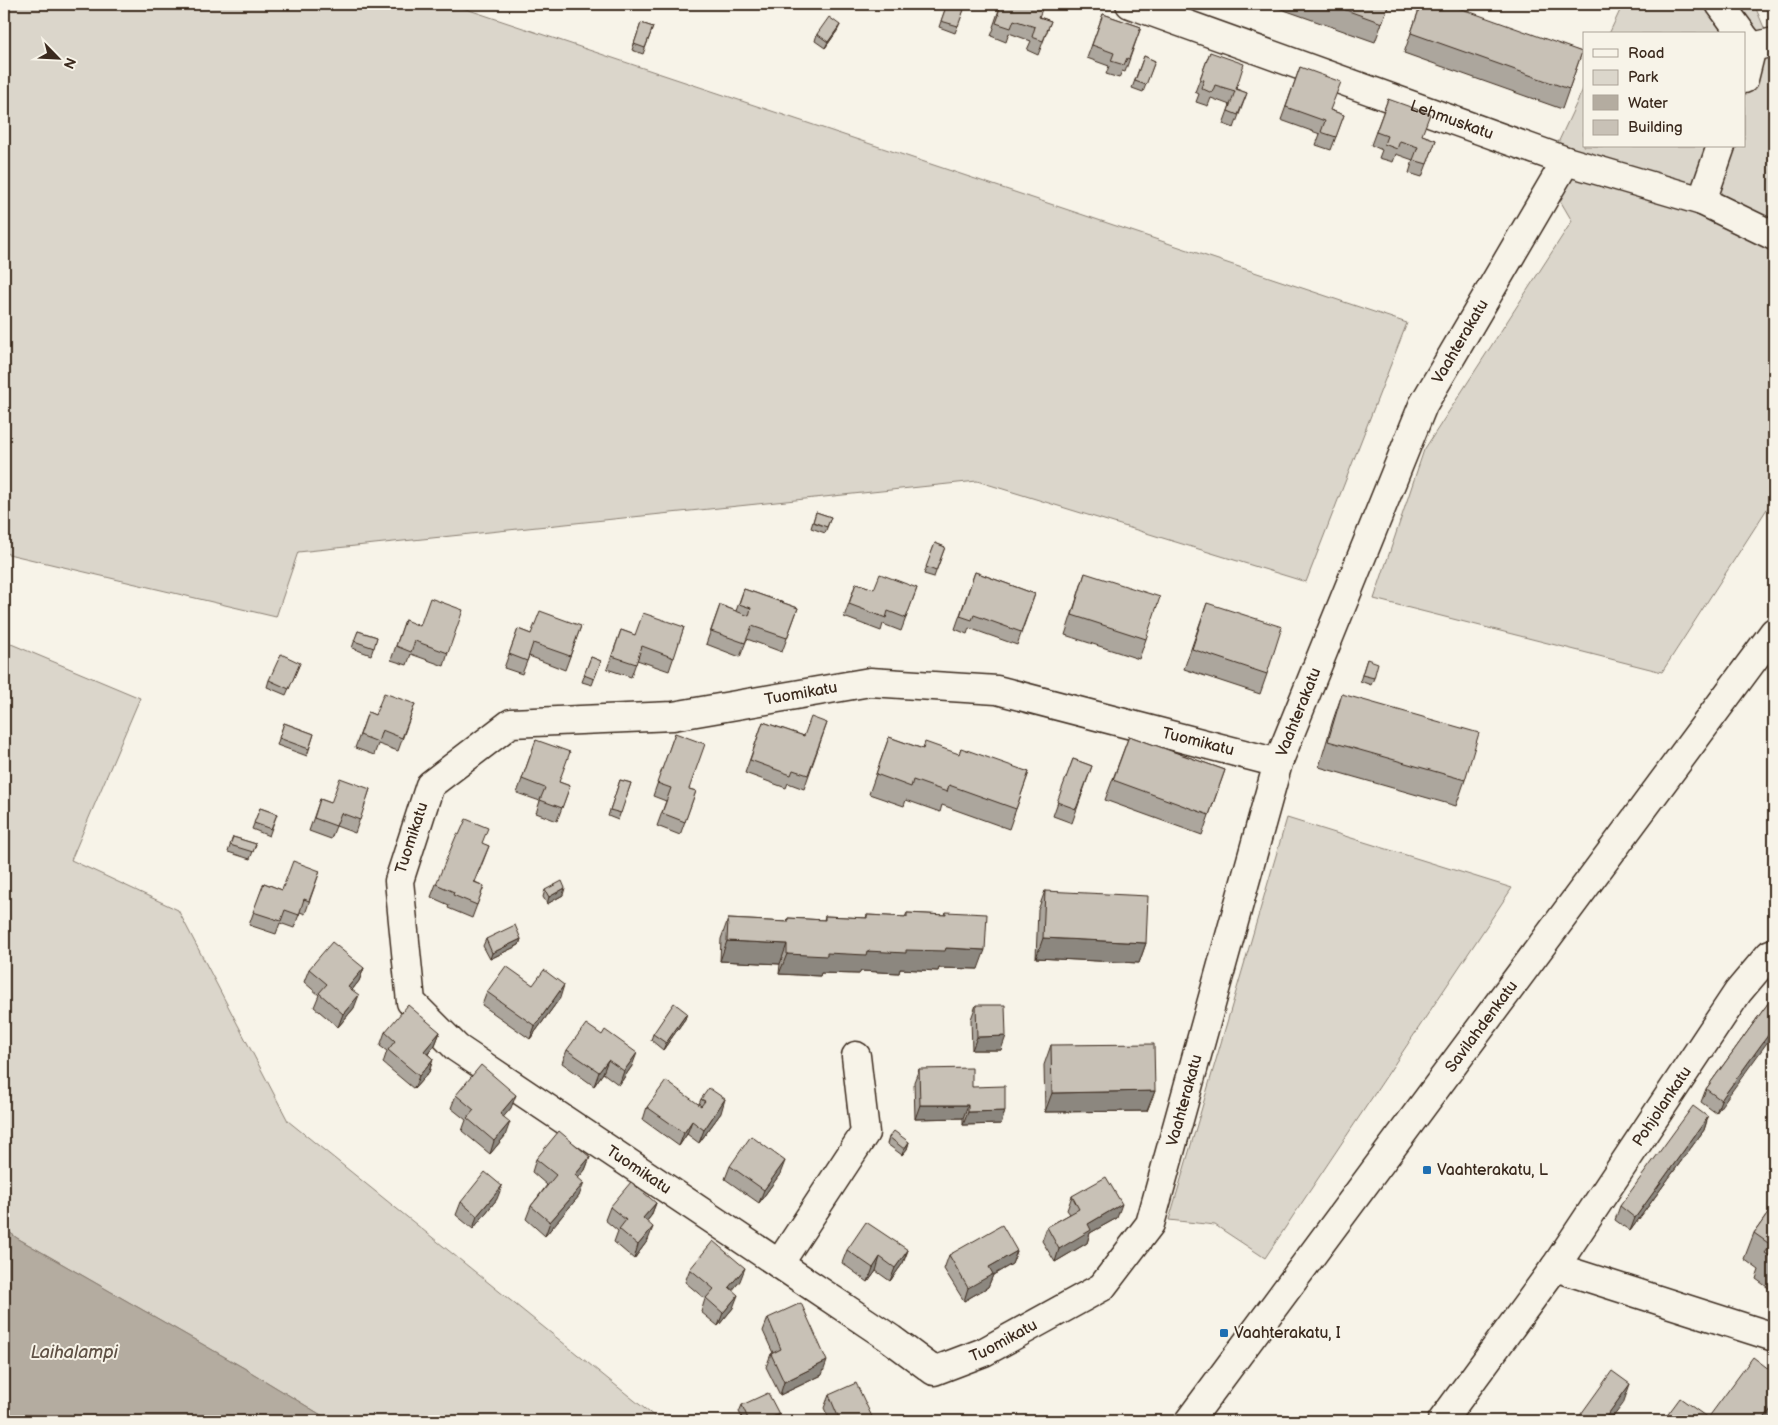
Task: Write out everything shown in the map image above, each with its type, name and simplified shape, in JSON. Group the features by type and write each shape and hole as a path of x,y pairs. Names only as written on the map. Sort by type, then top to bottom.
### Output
{"street":[{"name":"Lehmuskatu","path":"1130,4 1566,161 1702,201 1774,236"},
{"path":"1720,4 1746,32"},
{"path":"1746,70 1753,40"},
{"path":"1702,201 1720,148"},
{"name":"Vaahterakatu","path":"1102,1287 1150,1224 1278,763 1423,405 1566,161"},
{"name":"Savilahdenkatu","path":"1189,1421 1774,632"},
{"name":"Tuomikatu","path":"1102,1287 984,1352 934,1371 891,1339 457,1048 411,1002 398,881 430,785 511,723 673,716 870,682 997,690 1278,763"},
{"name":"Pohjolankatu","path":"1442,1421 1555,1267 1738,992 1770,954 1774,953"},
{"path":"779,1264 865,1133 856,1056"},
{"path":"1555,1267 1774,1337"}],"green space":[{"path":"4,4 451,4 1407,323 1306,582 977,481 298,552 276,617 4,553"},
{"path":"1623,4 1754,4 1774,51 1774,498 1662,672 1374,599 1424,450 1572,221 1544,173 1583,89 1583,148 1746,148 1746,32 1610,32"},
{"path":"4,641 140,698 71,860 178,910 288,1121 660,1421 331,1421 244,1368 17,1238 4,1228"},
{"path":"1287,818 1512,888 1265,1258 1215,1225 1169,1220"}],"water":[{"name":"Laihalampi","path":"4,1228 17,1238 244,1368 331,1421 4,1421"}],"building":[{"path":"947,4 966,4 958,26 941,21"},
{"path":"1001,4 1044,4 1039,17 1051,21 1043,41 1032,37 1035,27 1014,20 1011,28 996,23"},
{"path":"1329,4 1389,4 1382,23"},
{"path":"1421,4 1448,4 1582,52 1569,89 1411,33"},
{"path":"1103,14 1141,27 1129,59 1127,58 1124,65 1111,61 1114,53 1092,45"},
{"path":"829,17 840,25 828,42 817,34"},
{"path":"641,23 653,27 645,48 634,44"},
{"path":"1210,52 1244,64 1236,89 1247,93 1238,115 1228,111 1235,91 1215,85 1212,93 1201,88 1204,80 1200,79"},
{"path":"1144,56 1155,61 1146,85 1135,81"},
{"path":"1300,67 1341,82 1330,110 1344,115 1336,137 1321,132 1325,121 1286,107"},
{"path":"1388,99 1430,114 1422,135 1436,140 1427,164 1413,160 1418,147 1400,141 1397,149 1384,144 1387,136 1376,132"},
{"path":"816,512 831,517 827,527 813,522"},
{"path":"935,543 945,547 936,571 926,567"},
{"path":"975,572 1035,594 1021,632 974,615 972,620 960,616"},
{"path":"1085,573 1160,597 1146,639 1072,615"},
{"path":"880,574 917,588 906,618 888,611 886,618 849,604 856,583 874,589"},
{"path":"744,589 798,608 787,638 752,626 745,643 711,631 720,605 749,616 751,608 739,604"},
{"path":"430,598 463,610 448,653 415,641 411,652 396,646 405,620 420,626"},
{"path":"1207,603 1282,627 1267,674 1192,649"},
{"path":"540,611 581,626 570,656 533,643 527,661 509,654 518,629 531,634"},
{"path":"643,613 684,627 674,658 642,646 636,664 612,656 621,630 635,635"},
{"path":"358,631 377,637 374,648 354,641"},
{"path":"281,654 300,663 289,689 269,680"},
{"path":"591,657 601,661 594,679 584,675"},
{"path":"1367,659 1378,663 1374,678 1362,675"},
{"path":"384,693 415,704 402,738 382,730 378,742 360,735 368,712 375,715"},
{"path":"1342,694 1479,733 1465,780 1328,741"},
{"path":"811,717 827,723 808,775 793,770 791,775 750,760 763,722 804,736"},
{"path":"284,723 314,734 309,749 279,738"},
{"path":"675,733 705,744 689,789 696,791 685,822 662,813 671,788 657,783"},
{"path":"1129,736 1225,770 1209,815 1113,780"},
{"path":"889,737 923,749 925,742 959,754 961,748 1029,772 1016,809 949,785 947,792 913,780 911,787 876,774"},
{"path":"536,740 570,752 559,782 570,786 562,808 540,800 545,788 522,779"},
{"path":"1073,759 1092,766 1076,809 1057,802"},
{"path":"340,778 370,789 360,820 341,813 336,826 314,818 320,799 331,803"},
{"path":"620,780 631,783 621,813 610,810"},
{"path":"260,808 277,814 271,829 254,823"},
{"path":"466,819 488,828 482,843 489,846 474,882 484,886 477,905 453,895 454,892 436,884 457,834 459,835"},
{"path":"233,837 256,844 253,852 230,845"},
{"path":"293,861 320,871 309,901 304,899 299,915 285,910 281,921 253,912 264,883 282,890"},
{"path":"562,881 565,888 549,897 545,890"},
{"path":"1045,891 1148,896 1146,943 1043,938"},
{"path":"946,912 987,914 985,950 946,948 945,951 906,950 906,953 867,951 866,955 827,953 827,956 787,954 787,944 727,941 728,919 788,922 788,918 825,920 825,916 867,918 867,915 907,917 907,913 946,915"},
{"path":"515,925 521,939 492,953 486,939"},
{"path":"332,942 364,968 348,987 359,995 343,1014 319,993 327,984 309,969"},
{"path":"506,966 533,985 544,970 564,985 535,1026 487,992"},
{"path":"1774,995 1774,1027 1721,1100 1706,1089"},
{"path":"674,1003 687,1013 666,1043 653,1034"},
{"path":"408,1005 440,1032 424,1051 433,1059 419,1076 388,1050 395,1041 385,1032"},
{"path":"976,1005 1005,1005 1006,1036 977,1037"},
{"path":"586,1024 602,1035 605,1030 637,1053 624,1071 608,1060 599,1072 567,1050"},
{"path":"1154,1044 1155,1091 1052,1093 1051,1045"},
{"path":"481,1065 516,1095 500,1114 510,1122 494,1141 467,1118 474,1110 456,1095"},
{"path":"972,1068 972,1087 1005,1086 1005,1111 968,1112 968,1105 920,1105 919,1069"},
{"path":"666,1081 701,1106 705,1101 701,1099 709,1088 725,1099 704,1130 692,1121 684,1133 647,1107"},
{"path":"1693,1106 1708,1117 1635,1218 1620,1206"},
{"path":"559,1131 590,1157 575,1175 584,1183 550,1222 531,1206 556,1175 536,1159"},
{"path":"894,1131 909,1142 904,1149 889,1137"},
{"path":"751,1136 785,1161 764,1190 730,1166"},
{"path":"485,1172 502,1186 477,1216 461,1202"},
{"path":"1106,1177 1122,1204 1088,1224 1091,1230 1059,1249 1047,1227 1079,1209 1072,1196"},
{"path":"631,1182 656,1203 643,1218 653,1227 638,1245 619,1229 626,1220 610,1207"},
{"path":"1774,1205 1774,1259 1765,1253 1771,1245 1754,1233"},
{"path":"866,1222 908,1250 895,1268 880,1257 873,1268 847,1250"},
{"path":"1002,1225 1017,1251 989,1267 993,1274 968,1288 949,1255"},
{"path":"713,1241 745,1268 729,1287 738,1295 723,1313 706,1298 714,1289 690,1269"},
{"path":"801,1303 827,1361 784,1382 771,1354 781,1349 768,1318"},
{"path":"1753,1357 1774,1373 1774,1405 1762,1421 1663,1421 1680,1398 1708,1418"},
{"path":"1612,1371 1630,1384 1603,1421 1576,1421"},
{"path":"856,1383 874,1421 840,1421 829,1395"},
{"path":"768,1393 779,1414 764,1421 749,1421 742,1405"}],"place":[{"name":"Vaahterakatu, L","path":"1427,1170"},
{"name":"Vaahterakatu, I","path":"1224,1333"}]}
